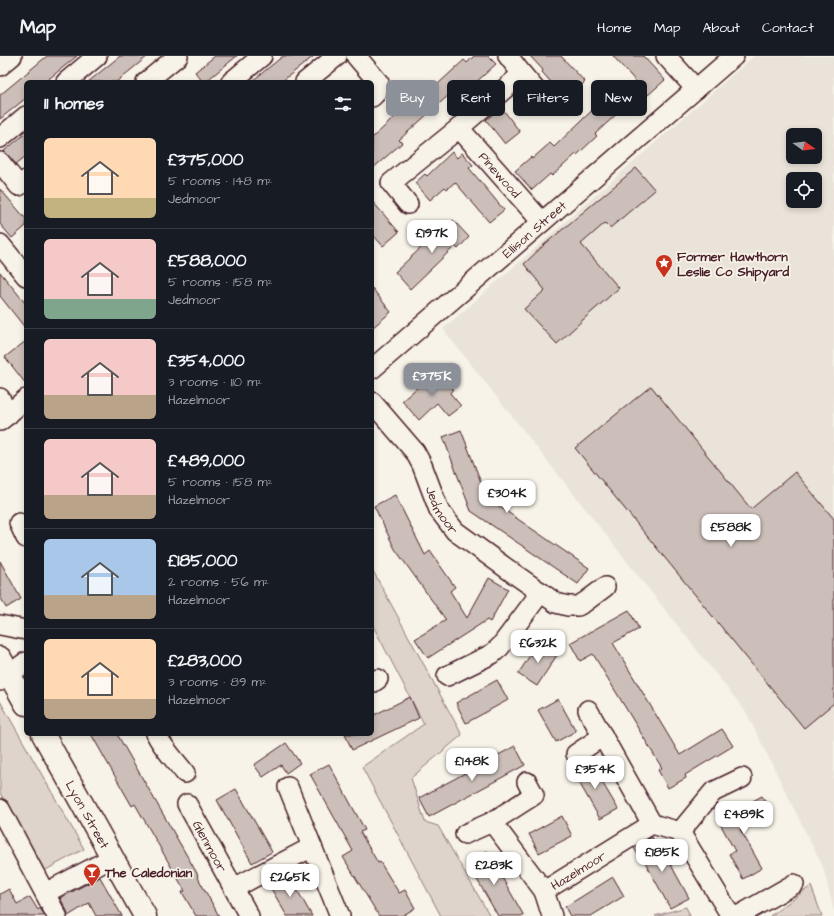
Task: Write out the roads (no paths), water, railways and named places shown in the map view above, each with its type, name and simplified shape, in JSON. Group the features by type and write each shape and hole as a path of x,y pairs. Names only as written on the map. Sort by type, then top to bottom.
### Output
{"main road":[{"path":"9,669 24,700"},
{"name":"Lyon Street","path":"44,736 145,916"}],"street":[{"path":"0,66 12,56"},
{"path":"68,80 97,56"},
{"path":"148,80 178,56"},
{"path":"233,80 262,56"},
{"path":"307,80 337,56"},
{"path":"356,56 379,83 375,93"},
{"path":"508,56 527,80"},
{"path":"666,56 696,90"},
{"name":"Ellison Street","path":"374,367 734,56"},
{"path":"408,204 391,183 459,128 522,74"},
{"path":"0,138 24,118"},
{"name":"Pinewood","path":"459,128 542,222"},
{"path":"0,162 24,187"},
{"path":"0,244 22,264"},
{"path":"3,411 24,400"},
{"name":"Jedmoor","path":"374,404 415,452 422,465 439,510 455,531 556,603 568,606 578,606 605,586"},
{"path":"447,676 492,654 500,647 541,592"},
{"path":"0,625 24,630"},
{"path":"588,710 652,824 680,832 731,916"},
{"path":"157,736 164,747 186,773"},
{"path":"576,754 603,736"},
{"path":"680,832 713,792 742,778"},
{"path":"465,834 492,822 534,795 527,782"},
{"path":"288,787 340,916"},
{"name":"Glenmoor","path":"187,804 249,916"},
{"path":"0,809 58,916"},
{"name":"Hazelmoor","path":"492,822 544,891 652,824"},
{"path":"234,888 312,847"},
{"path":"45,893 112,858"},
{"path":"738,916 794,884"},
{"path":"544,891 552,916"}],"place":[{"name":"Former Hawthorn Leslie Co Shipyard","path":"664,278"},
{"name":"The Caledonian","path":"92,887"}]}
